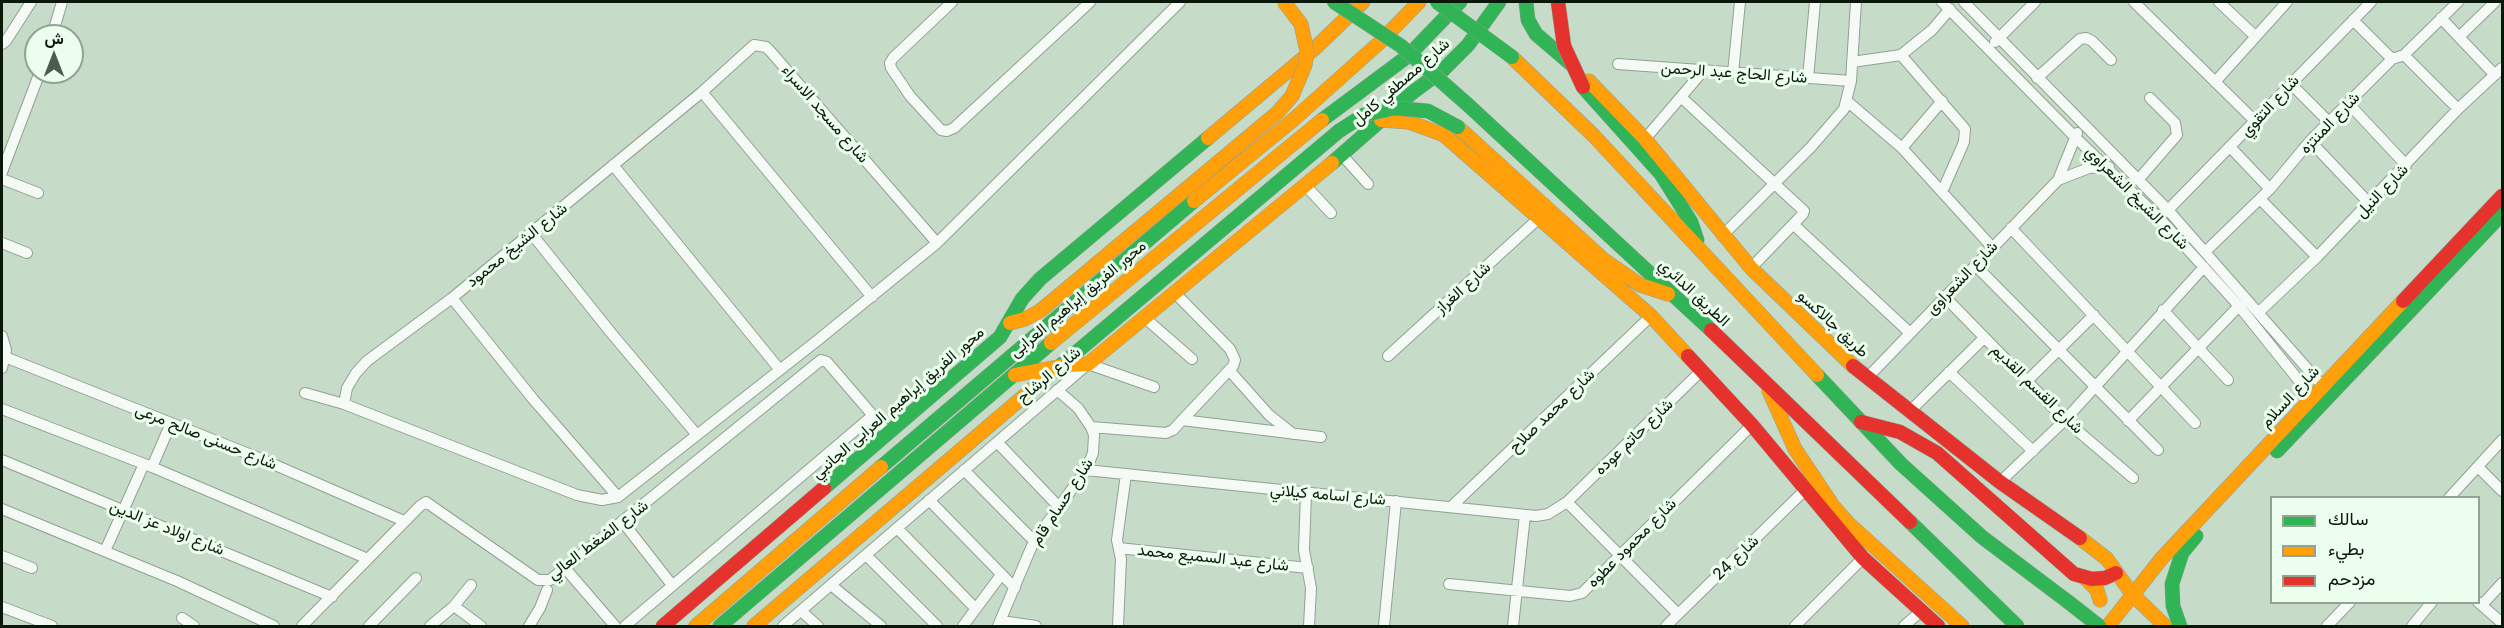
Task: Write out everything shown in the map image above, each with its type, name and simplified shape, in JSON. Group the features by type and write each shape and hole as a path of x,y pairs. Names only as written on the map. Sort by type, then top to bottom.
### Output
{"main road":[{"path":"1010,322 1026,319 1040,311 1277,113 1292,96 1305,65 1307,52 1301,24 1284,2"},
{"name":"الطريق الدائري","path":"1334,2 1401,46 1467,104 1674,296 2017,627"},
{"name":"محور الفريق إبراهيم العرابى الجانبي","path":"663,627 1000,337 1022,299 1040,279 1333,31 1363,2"},
{"name":"محور الفريق إبراهيم العرابى","path":"696,627 1151,236 1325,92 1379,43 1419,2"},
{"name":"الطريق الدائري","path":"1437,2 1512,57 1594,136 1901,464 1954,514 2099,627"},
{"name":"محور الفريق إبراهيم العرابى","path":"720,627 1013,375 1296,140 1402,62 1428,38 1460,2"},
{"name":"شارع مصطفي كامل","path":"1342,155 1455,58 1479,31 1499,2"},
{"name":"طريق جالاكسو","path":"1526,2 1528,20 1536,34 1591,83 1645,139 1722,236 1751,268 1848,362 2000,482 2097,550 2132,594 2165,627"},
{"path":"1558,2 1564,46 1582,87 1666,181 1691,222 1700,248"},
{"path":"754,627 1339,131 1364,116 1394,108 1428,111 1458,127 1604,260 1640,285 1674,296"},
{"path":"1381,120 1421,125 1444,135 1651,316 1752,425 1863,558 1938,627"},
{"name":"شارع الرشاح","path":"1088,364 1342,155"},
{"name":"شارع السلام","path":"2180,627 2173,606 2174,573 2188,543 2502,196"},
{"name":"شارع السلام","path":"2327,390 2502,216"},
{"path":"1013,375 1060,366 1088,364"},
{"path":"1767,385 1795,448 1833,506 1848,523 1962,627"},
{"name":"شارع السلام","path":"2109,627 2132,594 2162,558 2316,402"},
{"path":"1861,422 1900,432 1937,453 2069,570 2095,585 2100,600"},
{"path":"824,516 848,467"},
{"path":"2086,579 2099,579 2117,574"},
{"path":"2080,627 2117,574"}],"street":[{"path":"2,44 31,2"},
{"path":"56,24 62,2"},
{"path":"952,2 892,58 890,63 910,96 941,130 947,131 954,128 1090,2"},
{"path":"305,393 344,404 577,495 602,500 618,497 937,243 1180,2"},
{"path":"1733,74 1740,2"},
{"path":"1808,78 1815,2"},
{"path":"1722,236 1810,147 1844,109 1851,81 1856,2"},
{"name":"شارع الشيخ الشعراوي","path":"1964,2 2168,210 2327,390"},
{"path":"1989,49 2035,2"},
{"path":"2134,2 2255,122"},
{"path":"2219,2 2255,36"},
{"name":"شارع التقوي","path":"2168,210 2371,2"},
{"path":"2459,37 2495,2"},
{"path":"2215,82 2283,3"},
{"name":"شارع المنتزه","path":"2206,251 2270,189 2310,141 2392,59 2404,55 2452,4"},
{"path":"1852,62 1901,55 1932,30 1946,5"},
{"name":"شارع الشيخ الشعراوي","path":"1946,5 2076,138 2160,219 2239,306 2316,402"},
{"path":"2441,18 2459,37 2499,71"},
{"path":"2353,20 2392,59"},
{"path":"2037,78 2080,39 2092,41 2111,60"},
{"name":"شارع مسجد الاسراء","path":"702,92 752,46 766,47 937,243"},
{"path":"1901,55 1965,129 1966,135 1942,192"},
{"path":"2404,55 2458,109"},
{"name":"شارع الحاج عبد الرحمن","path":"1618,64 1851,81"},
{"path":"1645,139 1703,71"},
{"name":"شارع النيل","path":"2259,312 2317,258 2458,109 2499,71"},
{"path":"2,172 35,84"},
{"path":"2291,84 2329,122"},
{"path":"702,92 872,297"},
{"name":"شارع الشيخ محمود","path":"344,404 351,381 367,361 452,298 702,92"},
{"path":"1681,97 1804,211 1794,225 1751,268"},
{"path":"2138,180 2177,135 2175,123 2150,98"},
{"path":"1847,101 1902,148 1992,247"},
{"path":"1902,148 1942,101"},
{"path":"2348,103 2406,165"},
{"name":"شارع الشعراوى","path":"1868,377 2058,180 2076,138 2079,121"},
{"path":"2310,141 2370,204"},
{"path":"2231,148 2270,189"},
{"path":"1342,155 1368,184"},
{"path":"613,165 780,370"},
{"name":"شارع الشعراوى","path":"2058,180 2089,168 2105,166 2125,168"},
{"path":"2,179 38,193"},
{"path":"1305,185 1331,213"},
{"path":"2260,199 2317,258"},
{"name":"شارع الغراز","path":"1388,356 1538,219"},
{"path":"1794,225 1909,332"},
{"path":"2011,228 2195,423"},
{"path":"531,233 612,334 698,435"},
{"path":"2,243 27,254"},
{"path":"1975,265 2158,450"},
{"path":"2000,482 2065,420 2204,267"},
{"path":"1057,390 1078,408 1091,427 1158,434 1173,429 1233,366 1233,354 1175,292"},
{"name":"شارع القسم القديم","path":"1944,296 2065,420 2133,478"},
{"path":"452,298 533,399 618,497"},
{"path":"2128,421 2239,306"},
{"path":"2163,310 2228,380"},
{"path":"2026,382 2094,315"},
{"name":"شارع محمد صلاح","path":"1452,506 1651,316"},
{"path":"1145,318 1192,359"},
{"path":"2,336 5,343 3,362"},
{"path":"1910,411 1984,338"},
{"path":"818,340 827,362 888,433"},
{"name":"شارع حسنى صالح مرعى","path":"3,362 171,423 404,521"},
{"name":"شارع الضغط العالي","path":"302,627 422,503 429,503 538,580 550,580 818,362 827,362"},
{"path":"1088,364 1154,387"},
{"name":"شارع الرشاح","path":"783,627 1088,364"},
{"path":"1230,370 1269,415 1293,434"},
{"name":"شارع حاتم عوده","path":"1567,502 1701,371"},
{"path":"1949,372 2033,451"},
{"path":"2,409 148,465 368,559"},
{"path":"625,627 872,416"},
{"path":"1182,420 1321,437"},
{"path":"105,552 171,423"},
{"name":"شارع محمود عطوه","path":"1449,584 1576,595 1582,592 1752,425"},
{"name":"شارع حسام قام","path":"1000,624 1034,541 1086,470 1093,453 1094,435 1091,427"},
{"path":"2451,496 2502,440"},
{"path":"997,442 1059,507"},
{"name":"شارع اولاد عز الدين","path":"2,460 332,597"},
{"path":"2478,467 2502,491"},
{"path":"964,470 1034,541"},
{"name":"شارع اسامه كيلاني","path":"1086,470 1525,515 1548,514 1567,502"},
{"path":"1118,627 1121,562 1117,540 1126,474"},
{"name":"شارع 24","path":"1669,625 1806,489"},
{"path":"1306,493 1303,542 1311,588 1309,627"},
{"path":"929,500 1015,588"},
{"path":"1384,627 1396,501"},
{"path":"1567,502 1678,614"},
{"path":"2,509 177,581 274,627"},
{"path":"1513,627 1525,515"},
{"path":"622,521 672,585"},
{"path":"897,528 976,609"},
{"name":"شارع عبد السميع محمد","path":"1119,548 1308,568"},
{"path":"866,555 937,627"},
{"path":"2,556 32,568"},
{"path":"1795,627 1863,558"},
{"path":"564,567 615,627"},
{"path":"963,627 1000,575"},
{"path":"369,627 416,578"},
{"path":"2502,583 2480,603 2502,623"},
{"path":"430,627 454,606 471,585"},
{"path":"831,585 881,627"},
{"path":"529,627 547,590"},
{"path":"2327,627 2349,604"},
{"path":"2412,627 2431,604"},
{"path":"454,606 481,627"},
{"path":"2,607 52,627"},
{"path":"801,611 818,627"},
{"path":"1904,627 1920,612"},
{"path":"182,618 194,627"},
{"path":"1000,624 1036,627"}],"traffic: fast":[{"path":"1334,2 1401,46 1467,104"},
{"path":"1437,2 1512,57"},
{"path":"1322,120 1408,56 1460,2"},
{"path":"1332,163 1413,92 1442,71 1468,45 1499,2"},
{"path":"1526,2 1528,20 1536,34 1571,64"},
{"path":"1583,87 1661,174 1691,222 1697,240"},
{"path":"1467,104 1711,330"},
{"path":"1339,131 1364,115 1394,108 1428,111 1458,127"},
{"path":"1060,366 1339,131"},
{"path":"824,488 1000,337 1022,299 1040,279 1208,138"},
{"path":"881,467 1194,201"},
{"path":"2277,451 2502,214"},
{"path":"720,626 1051,343"},
{"path":"1817,375 1901,464 1982,537 2067,601"},
{"path":"1910,522 2017,626"},
{"path":"2180,626 2173,606 2172,584 2182,553 2196,536"},
{"path":"2067,601 2099,626"}],"traffic: slow":[{"path":"1284,2 1301,24 1307,52 1305,65 1292,96"},
{"path":"1208,138 1313,50 1363,2"},
{"path":"1194,201 1293,120 1379,43 1419,2"},
{"path":"1512,57 1594,136 1817,375"},
{"path":"1589,81 1645,139 1751,268 1853,366"},
{"path":"1010,323 1025,319 1040,311 1277,113 1292,96"},
{"path":"1051,343 1322,120"},
{"path":"1381,120 1409,122 1444,135 1651,316 1688,356"},
{"path":"1458,127 1604,260 1640,285 1668,294"},
{"path":"1015,375 1068,365 1088,364 1332,163"},
{"path":"2108,626 2162,558 2403,301"},
{"path":"754,626 1057,368"},
{"path":"1769,391 1795,449 1833,506 1848,523 1962,626"},
{"path":"696,626 881,467"},
{"path":"2080,538 2107,559 2132,594 2165,626"},
{"path":"2086,579 2097,590 2100,600"}],"traffic: jam":[{"path":"1558,2 1564,46 1583,87"},
{"path":"2403,301 2502,196"},
{"path":"1711,330 1910,522"},
{"path":"1688,356 1752,425 1863,558 1938,626"},
{"path":"1853,366 2000,482 2080,538"},
{"path":"1861,422 1900,432 1937,453 2074,574 2092,579 2105,578 2116,573"},
{"path":"663,626 824,488"}]}
